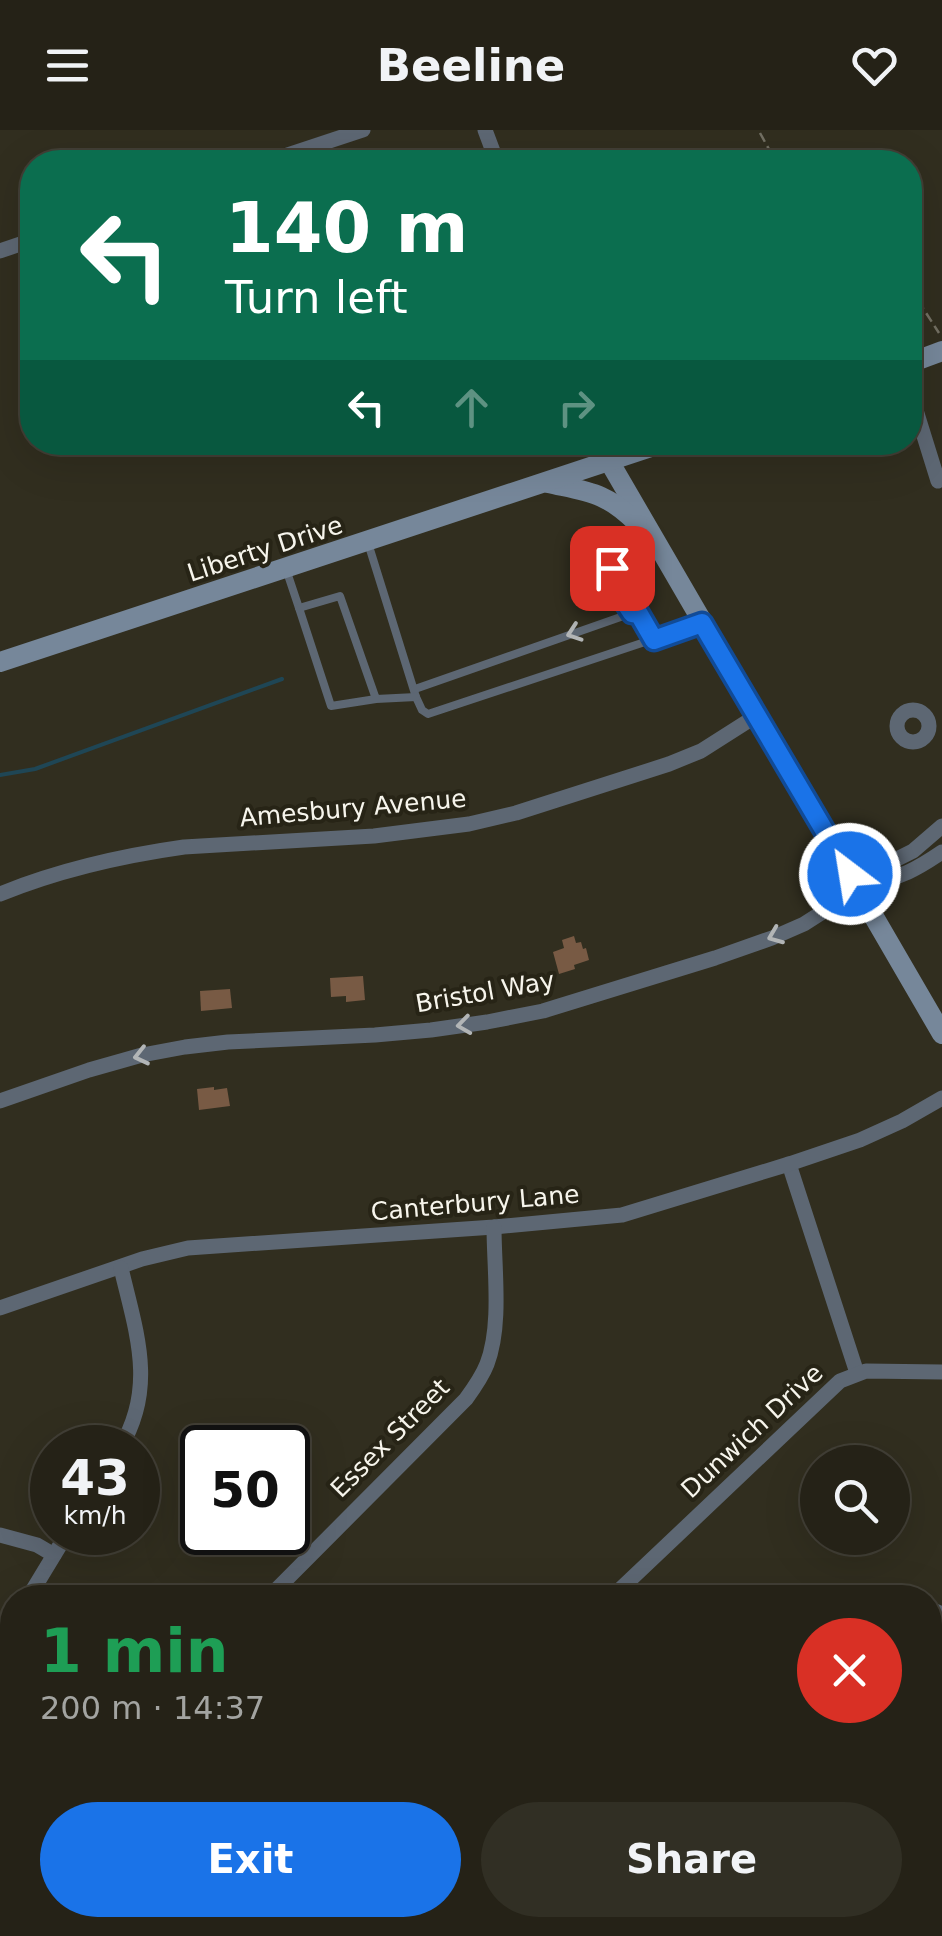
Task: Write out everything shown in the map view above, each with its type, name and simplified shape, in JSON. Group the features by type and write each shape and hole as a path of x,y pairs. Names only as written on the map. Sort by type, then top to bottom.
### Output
{"main road":[{"name":"Liberty Drive","path":"0,662 546,483 599,455"},
{"path":"607,455 756,716 865,885 942,1034"},
{"name":"Liberty Drive","path":"546,483 600,494 625,511 652,538"}],"street":[{"path":"303,150 364,130"},
{"path":"922,430 938,481"},
{"name":"Amesbury Avenue","path":"0,894 55,874 148,852 422,832 516,813 669,764 700,751 756,716"},
{"path":"927,734 942,746"},
{"name":"Bristol Way","path":"0,1102 90,1070 184,1047 431,1030 543,1010 772,938 804,924 865,885 879,868 917,858 939,833"},
{"path":"917,858 942,852"},
{"name":"Canterbury Lane","path":"0,1308 165,1252 188,1248 494,1228 622,1215 860,1140 942,1098"},
{"name":"Dunwich Drive","path":"624,1585 833,1386 857,1373 790,1164"},
{"name":"Essex Street","path":"281,1585 478,1382 488,1364 495,1324 494,1228"},
{"path":"121,1268 142,1366 139,1403 132,1425"},
{"path":"857,1373 942,1372"},
{"path":"0,1534 30,1543"},
{"path":"36,1585 54,1555"}],"lane":[{"path":"603,538 622,598 632,613"},
{"path":"368,541 416,693 422,710 428,714 702,623"},
{"path":"286,568 331,706 416,693 632,613 639,614 654,640"},
{"path":"299,608 340,596 376,699"}],"path":[{"path":"760,133 769,150"},
{"path":"922,310 940,342"}],"building":[{"path":"574,936 576,943 581,942 586,948 589,960 559,974 553,952 564,948 562,940"},
{"path":"363,976 365,1000 346,1002 346,996 331,997 330,978"},
{"path":"230,989 232,1008 201,1011 200,991"},
{"path":"227,1088 230,1106 199,1110 197,1089"}],"waterway":[{"path":"0,775 35,769 282,679"}],"route":[{"path":"612,568 622,598 632,613 639,614 654,640 702,623 850,874"}]}
